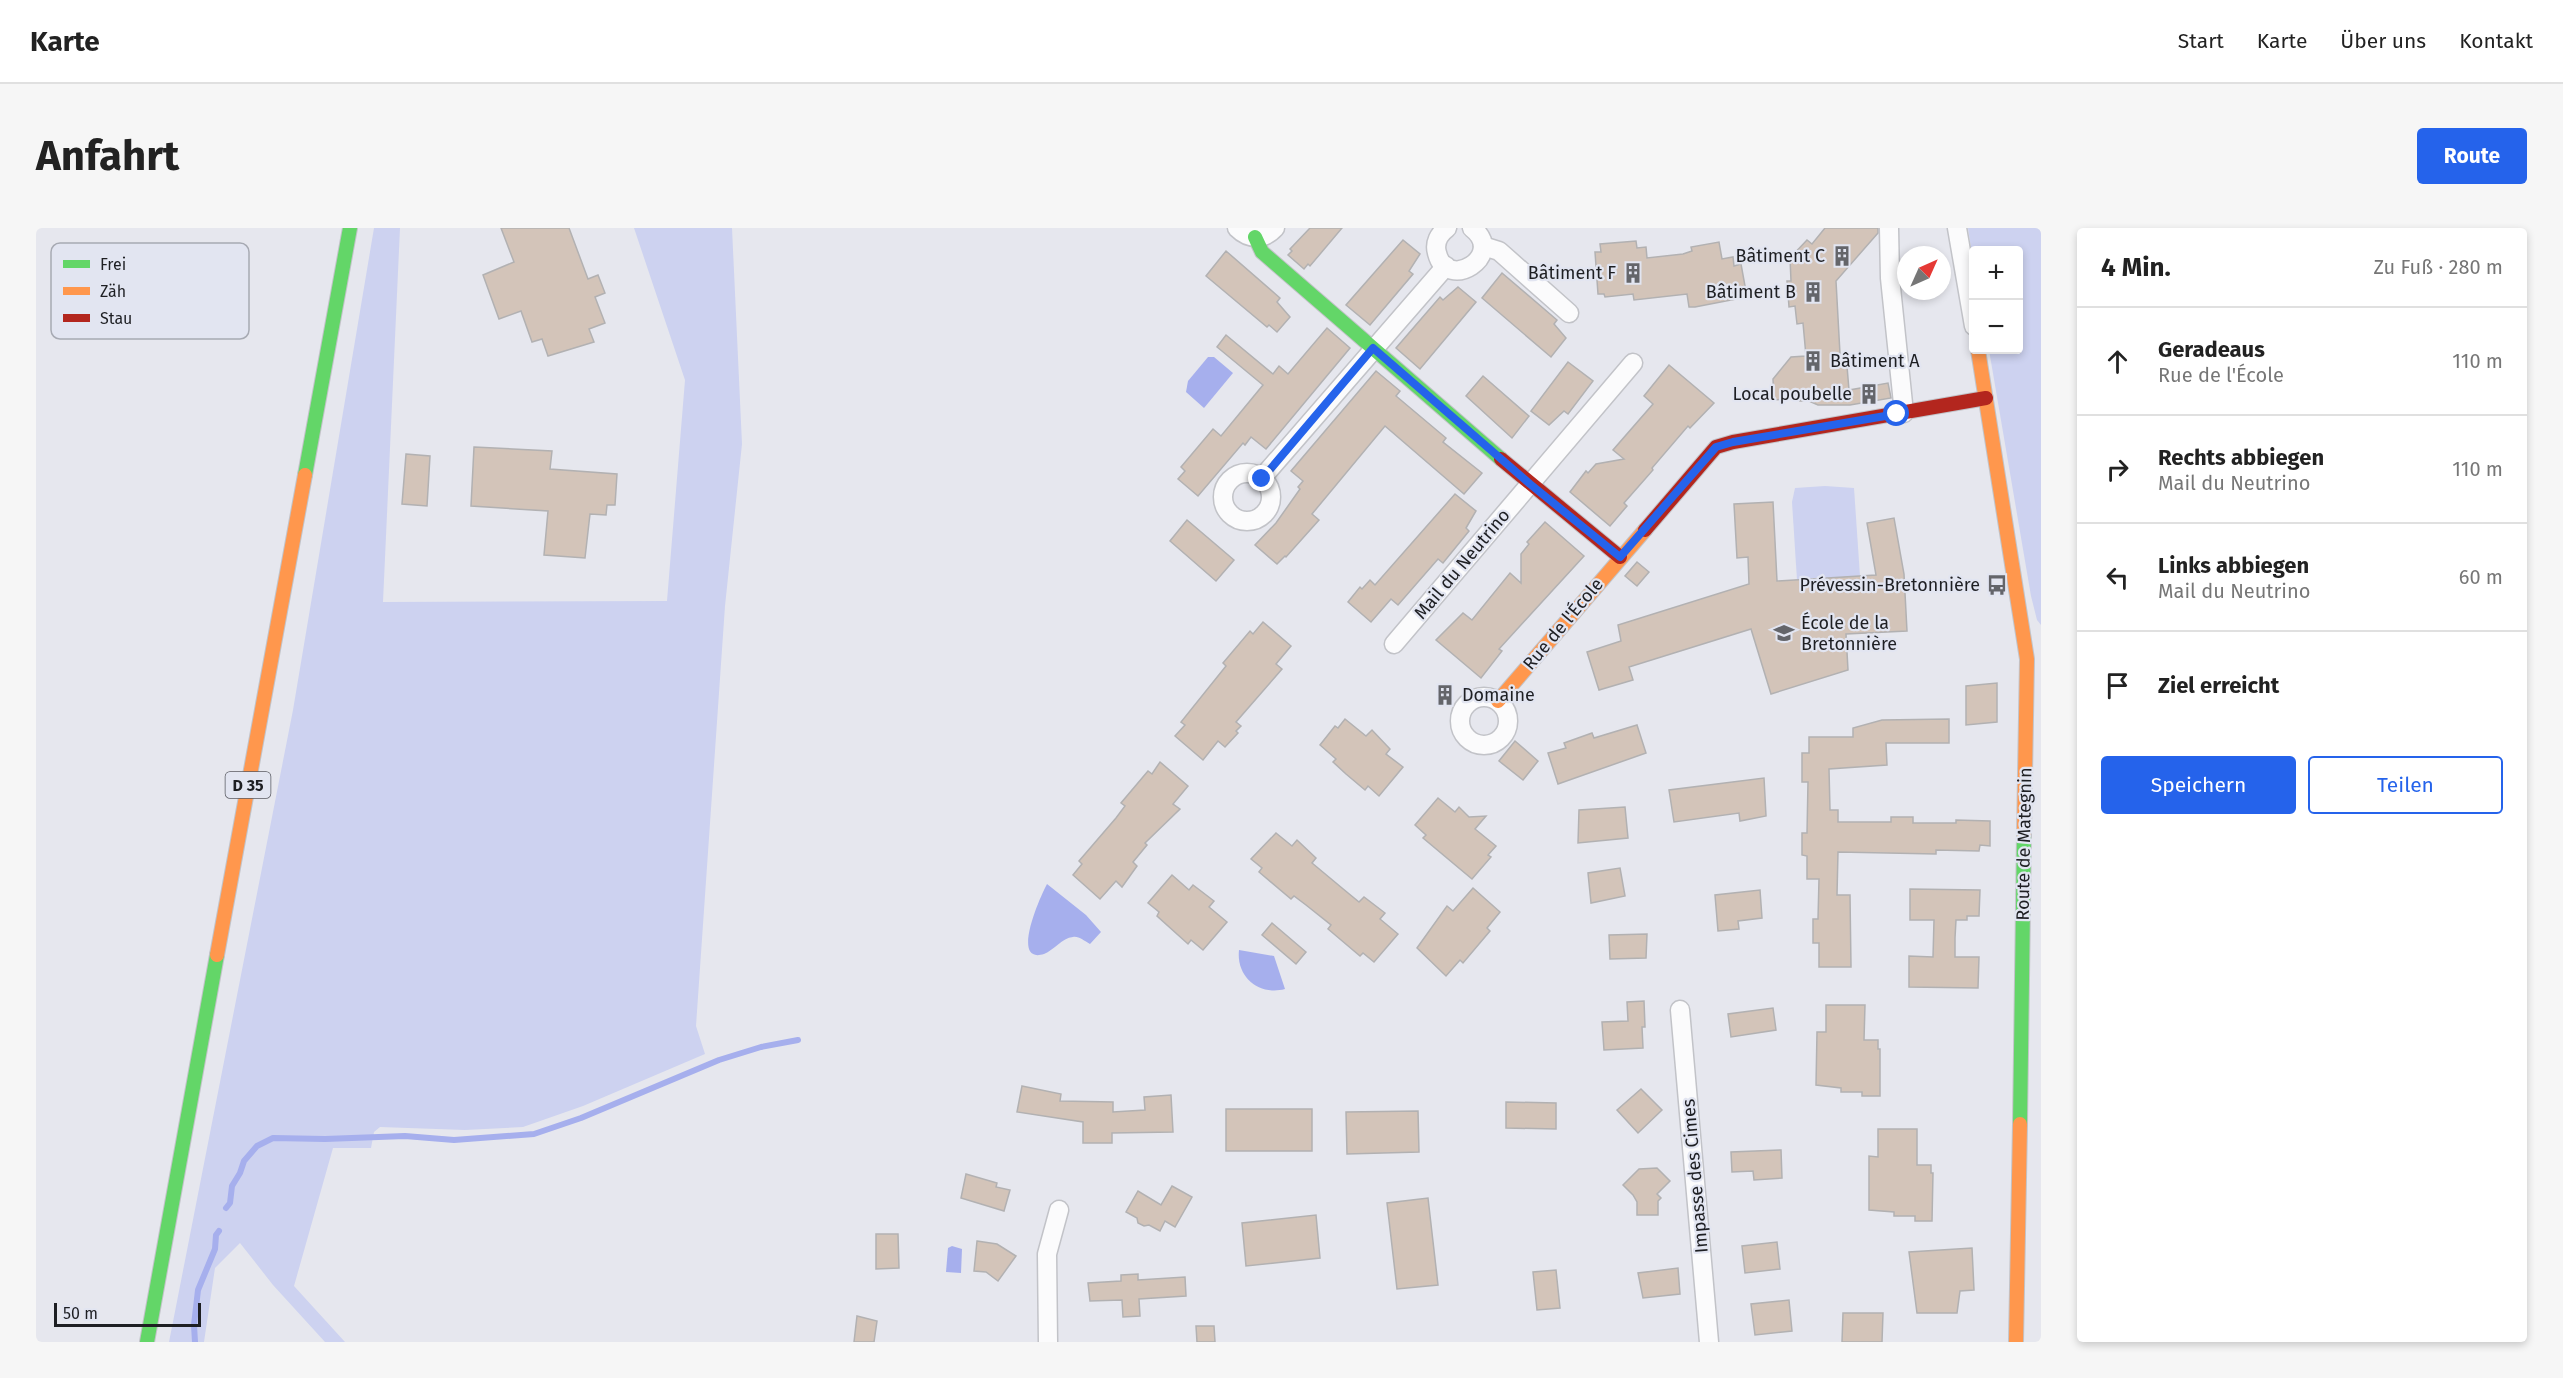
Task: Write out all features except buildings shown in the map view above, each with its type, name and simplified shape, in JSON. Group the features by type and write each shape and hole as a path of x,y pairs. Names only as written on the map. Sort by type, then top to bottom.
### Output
{"street":[{"name":"D 35","path":"147,1342 350,228"},
{"path":"1237,228 1247,236 1256,237 1265,236 1275,228"},
{"path":"1447,228 1437,241 1436,250 1446,266 1460,270 1474,266 1482,254 1483,246 1480,237 1472,228"},
{"path":"1888,228 1890,278 1904,413"},
{"path":"1957,228 1969,300"},
{"path":"1256,237 1262,252 1530,484 1620,557"},
{"path":"1483,246 1498,251 1569,313"},
{"path":"1262,479 1446,266"},
{"name":"Route de Mategnin","path":"1979,354 2034,657 2016,1342"},
{"name":"Mail du Neutrino","path":"1394,644 1633,363"},
{"name":"Rue de l'École","path":"1498,701 1716,447 1733,442 1986,398"},
{"name":"Impasse des Cimes","path":"1680,1010 1709,1342"},
{"path":"1048,1342 1047,1254 1059,1210"}],"shaded area":[{"path":"374,228 400,228 383,602 667,601 685,380 634,228 732,228 742,444 725,606 696,1026 705,1054 583,1106 523,1127 465,1130 380,1127 374,1132 371,1148 333,1148 294,1286 345,1342 325,1342 273,1285 240,1243 215,1268 204,1342 169,1342 293,710"},
{"path":"1968,228 2041,228 2041,625 2037,620 2031,596 1990,354 2023,354 2023,246 1971,246"},
{"path":"1825,486 1854,488 1860,576 1797,580 1792,502 1795,488"}],"water":[{"path":"1208,357 1214,357 1233,373 1204,408 1186,392 1188,381"},
{"path":"1047,884 1086,915 1101,932 1090,944 1073,937 1044,954 1034,955 1029,949 1030,926"},
{"path":"1239,950 1274,956 1285,989 1266,990 1251,982 1241,968"},
{"path":"952,1246 962,1249 961,1273 946,1272 948,1248"}],"waterway":[{"path":"226,1208 230,1203 232,1186 244,1161 257,1146 273,1138 405,1136 454,1140 534,1134 581,1118 719,1060 761,1047 798,1040"},
{"path":"195,1342 194,1325 198,1290 215,1249 216,1235 219,1231"}],"traffic: fast":[{"path":"305,475 350,228"},
{"path":"1255,237 1262,252 1501,459"},
{"path":"2020,1124 2024,834"},
{"path":"147,1342 217,955"}],"traffic: slow":[{"path":"1979,354 2027,659 2024,834"},
{"path":"217,955 305,475"},
{"path":"1498,701 1645,530"},
{"path":"2016,1342 2020,1124"}],"traffic: jam":[{"path":"1645,530 1716,447 1733,442 1986,398"},
{"path":"1501,459 1620,557"}],"place":[{"name":"Bâtiment C","path":"1842,256"},
{"name":"Bâtiment F","path":"1633,273"},
{"name":"Bâtiment B","path":"1813,292"},
{"name":"Bâtiment A","path":"1813,361"},
{"name":"Local poubelle","path":"1869,394"},
{"name":"Prévessin-Bretonnière","path":"1997,585"},
{"name":"École de la Bretonnière","path":"1784,633"},
{"name":"Domaine","path":"1445,695"}],"route":[{"path":"1262,479 1373,348 1530,484 1620,557 1716,447 1733,442 1897,414"}]}
